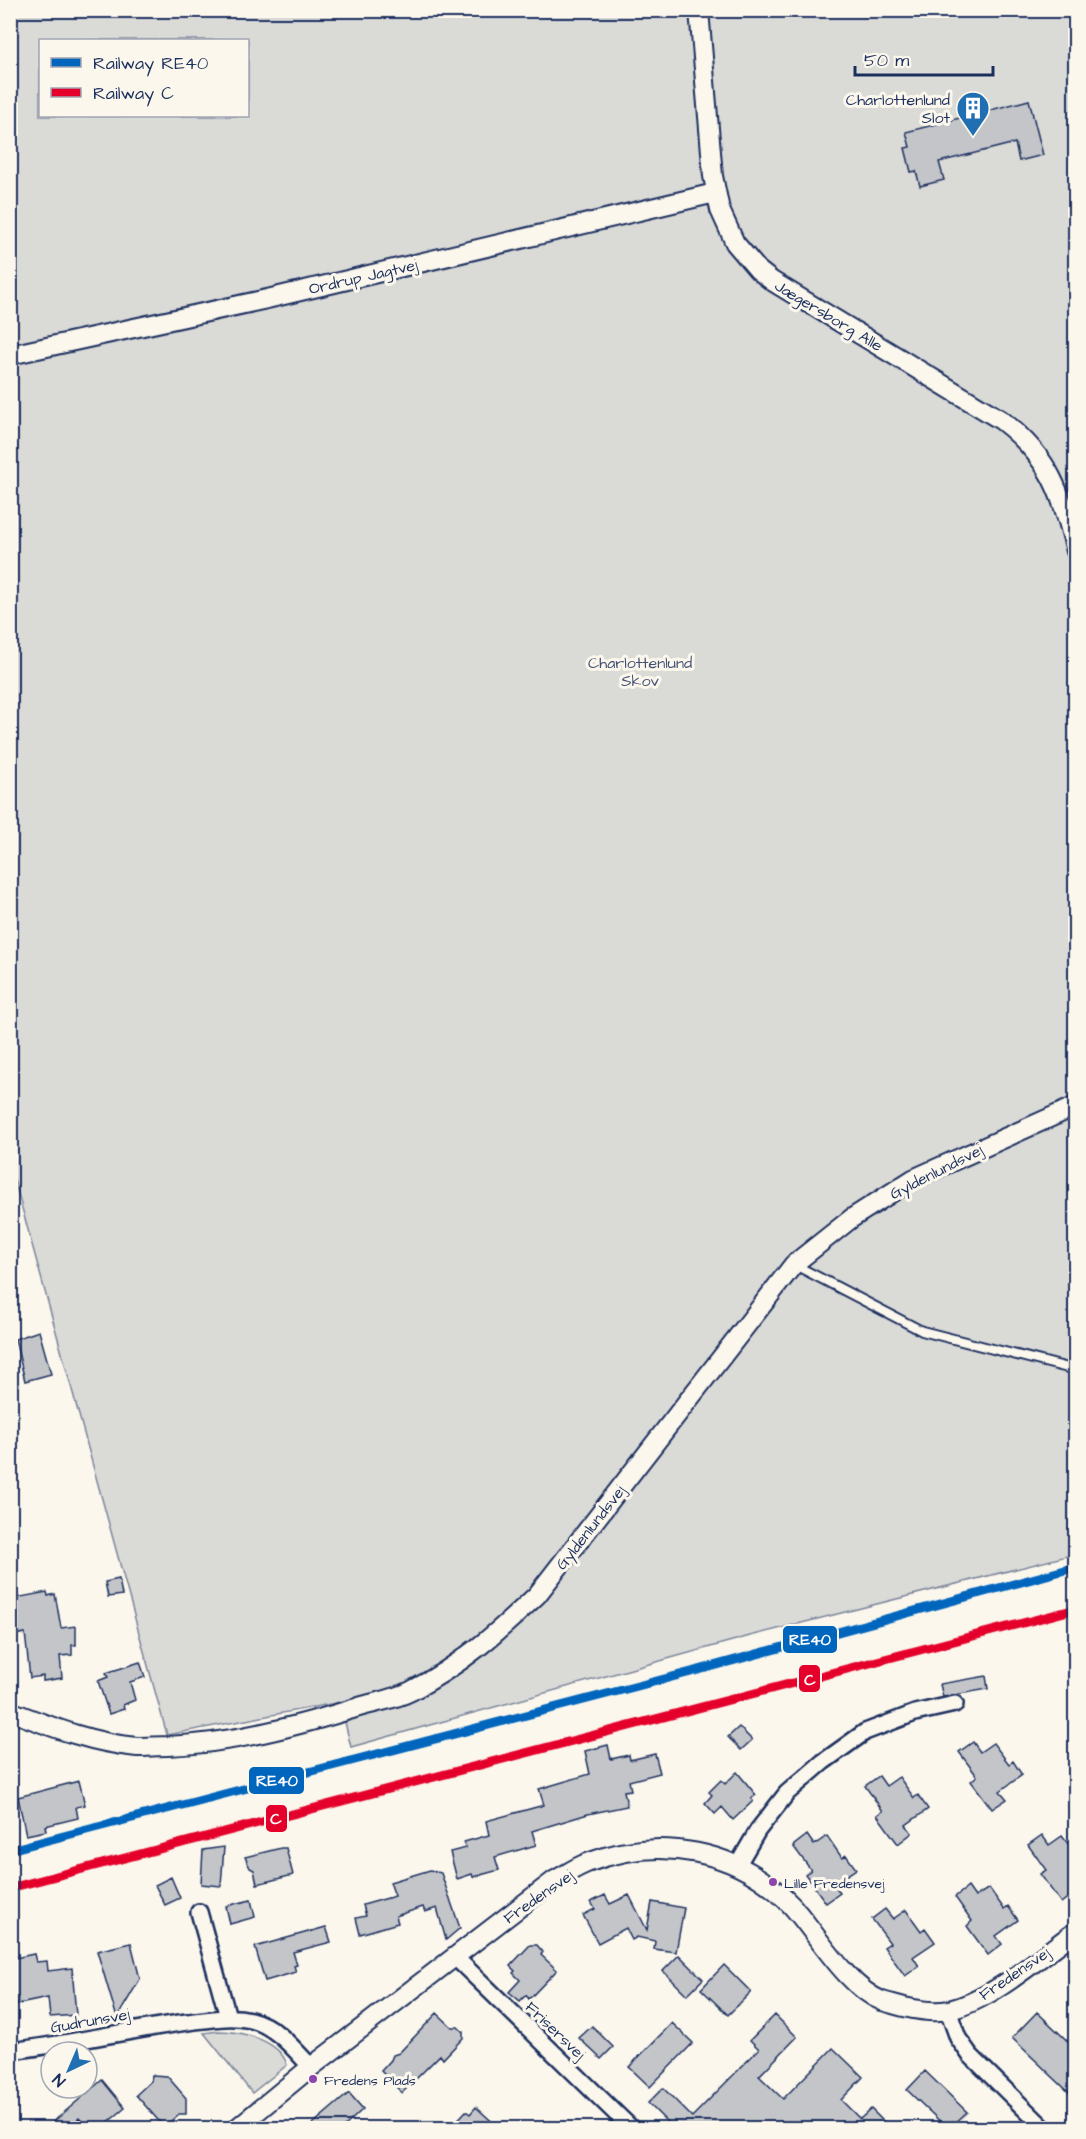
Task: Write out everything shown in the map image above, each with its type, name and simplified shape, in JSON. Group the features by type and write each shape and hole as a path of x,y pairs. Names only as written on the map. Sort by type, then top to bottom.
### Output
{"street":[{"name":"Jægersborg Alle","path":"699,10 715,192 720,210 735,243 758,270 772,281 1001,420 1016,432 1038,456 1055,483 1076,551"},
{"name":"Ordrup Jagtvej","path":"10,355 267,299 715,192"},
{"name":"Gyldenlundsvej","path":"10,1711 65,1733 102,1742 138,1747 185,1745 240,1737 345,1712 409,1692 440,1675 495,1635 537,1595 794,1264 852,1218 913,1179 1076,1106"},
{"path":"737,1866 758,1830 787,1793 823,1762 865,1732 915,1713 955,1704"},
{"name":"Fredensvej","path":"237,2128 311,2067 555,1880 585,1863 620,1852 663,1848 702,1852 737,1866 767,1883 783,1898 849,1978 880,2000 915,2010 948,2010 989,1994 1076,1931"},
{"path":"199,1912 228,2017 252,2020 271,2029 311,2067"},
{"name":"Frisersvej","path":"455,1957 631,2128"},
{"path":"948,2010 958,2038 970,2055 1044,2128"},
{"name":"Gudrunsvej","path":"10,2051 228,2017"}],"lane":[{"path":"794,1264 922,1331 1076,1370"}],"green space":[{"name":"Charlottenlund Skov","path":"10,11 1075,11 1075,1554 750,1636 351,1747 340,1702 167,1735 11,1168"},
{"path":"218,2031 248,2035 268,2043 283,2056 287,2065 252,2093 204,2033"}],"building":[{"name":"Charlottenlund Slot","path":"1029,100 1043,155 1019,161 1015,143 939,162 944,180 920,186 916,171 911,172 905,148 910,147 906,132"},
{"path":"39,1331 51,1374 25,1381 15,1339"},
{"path":"119,1579 122,1595 108,1597 105,1582"},
{"path":"47,1592 48,1596 55,1594 61,1628 76,1626 76,1645 72,1645 72,1655 60,1656 62,1678 43,1681 43,1676 30,1678 25,1633 10,1636 10,1599"},
{"path":"140,1662 145,1677 130,1682 135,1700 123,1705 124,1709 109,1714 98,1681 108,1677 106,1673"},
{"path":"986,1676 988,1689 943,1697 940,1684"},
{"path":"739,1727 752,1740 741,1750 728,1737"},
{"path":"973,1742 980,1752 993,1743 1009,1764 1013,1761 1022,1775 1000,1791 1007,1799 992,1809 971,1781 977,1776 959,1752"},
{"path":"608,1745 611,1759 629,1755 630,1760 655,1754 660,1773 629,1781 631,1790 624,1791 627,1806 588,1814 532,1831 536,1845 495,1857 499,1870 457,1879 450,1852 466,1848 464,1842 489,1835 486,1821 544,1805 539,1789 590,1774 585,1751"},
{"path":"737,1772 756,1795 751,1799 753,1801 733,1820 722,1807 715,1814 705,1803 712,1795 709,1792 721,1780 725,1784"},
{"path":"879,1776 886,1786 899,1777 914,1798 918,1795 928,1809 906,1825 912,1833 898,1844 877,1815 883,1811 865,1786"},
{"path":"79,1781 85,1805 76,1807 78,1818 45,1826 46,1831 26,1835 18,1797"},
{"path":"807,1835 814,1845 827,1836 842,1858 846,1855 856,1869 834,1884 840,1893 826,1903 805,1874 811,1870 793,1846"},
{"path":"1042,1835 1049,1845 1062,1836 1076,1854 1076,1879 1069,1884 1075,1892 1061,1903 1040,1874 1046,1870 1028,1845"},
{"path":"224,1847 221,1886 201,1884 203,1850"},
{"path":"286,1848 293,1875 257,1884 254,1870 250,1868 245,1857"},
{"path":"430,1870 441,1873 460,1928 446,1940 437,1908 425,1912 423,1907 396,1916 398,1923 360,1934 356,1918 366,1916 363,1905 395,1896 390,1882"},
{"path":"171,1877 180,1898 165,1905 155,1885"},
{"path":"968,1887 975,1897 989,1888 1004,1909 1008,1906 1018,1920 996,1936 1002,1944 988,1955 967,1926 972,1921 955,1897"},
{"path":"605,1895 610,1904 629,1895 647,1930 652,1902 684,1908 676,1952 654,1949 655,1941 637,1937 632,1940 626,1928 598,1943 583,1915 595,1909 591,1902"},
{"path":"251,1900 255,1917 230,1924 226,1906"},
{"path":"885,1909 893,1919 906,1910 921,1931 925,1928 935,1942 913,1957 919,1966 905,1976 884,1947 890,1943 872,1919"},
{"path":"326,1927 331,1942 293,1952 297,1965 294,1966 296,1972 265,1981 255,1947"},
{"path":"131,1943 140,1979 117,2018 97,1951"},
{"path":"530,1945 537,1945 543,1952 541,1955 557,1970 529,1999 526,1995 520,2001 509,1992 520,1980 510,1966"},
{"path":"34,1954 36,1962 47,1961 48,1971 72,1968 76,2015 50,2017 48,1998 10,2006 10,1959"},
{"path":"679,1955 703,1979 687,1995 663,1971"},
{"path":"724,1965 751,1992 728,2015 701,1989"},
{"path":"1037,2012 1076,2049 1076,2099 1012,2038"},
{"path":"437,2013 452,2027 458,2027 463,2032 463,2038 443,2059 440,2055 402,2093 381,2071 393,2055 399,2053"},
{"path":"775,2015 797,2037 759,2076 783,2099 833,2048 863,2077 841,2100 860,2119 871,2109 890,2128 673,2128 648,2103 663,2088 692,2117 759,2049 750,2040"},
{"path":"672,2023 693,2043 650,2087 629,2067"},
{"path":"592,2026 613,2047 601,2059 579,2038"},
{"path":"925,2071 967,2112 950,2128 947,2128 907,2090"},
{"path":"152,2075 167,2076 186,2098 186,2114 179,2114 164,2127 136,2095 151,2081"},
{"path":"102,2080 125,2108 101,2128 88,2128 79,2118 68,2128 46,2128 79,2100 99,2100 99,2083"},
{"path":"349,2093 363,2109 343,2128 308,2128"},
{"path":"476,2107 499,2128 450,2128 466,2111 470,2114"}],"rail line":[{"name":"RE40","path":"10,1850 695,1671 1076,1567"},
{"name":"C","path":"10,1888 1076,1609"}],"place":[{"name":"Charlottenlund Slot","path":"973,137"},
{"name":"Lille Fredensvej","path":"773,1882"},
{"name":"Fredens Plads","path":"313,2079"}]}
